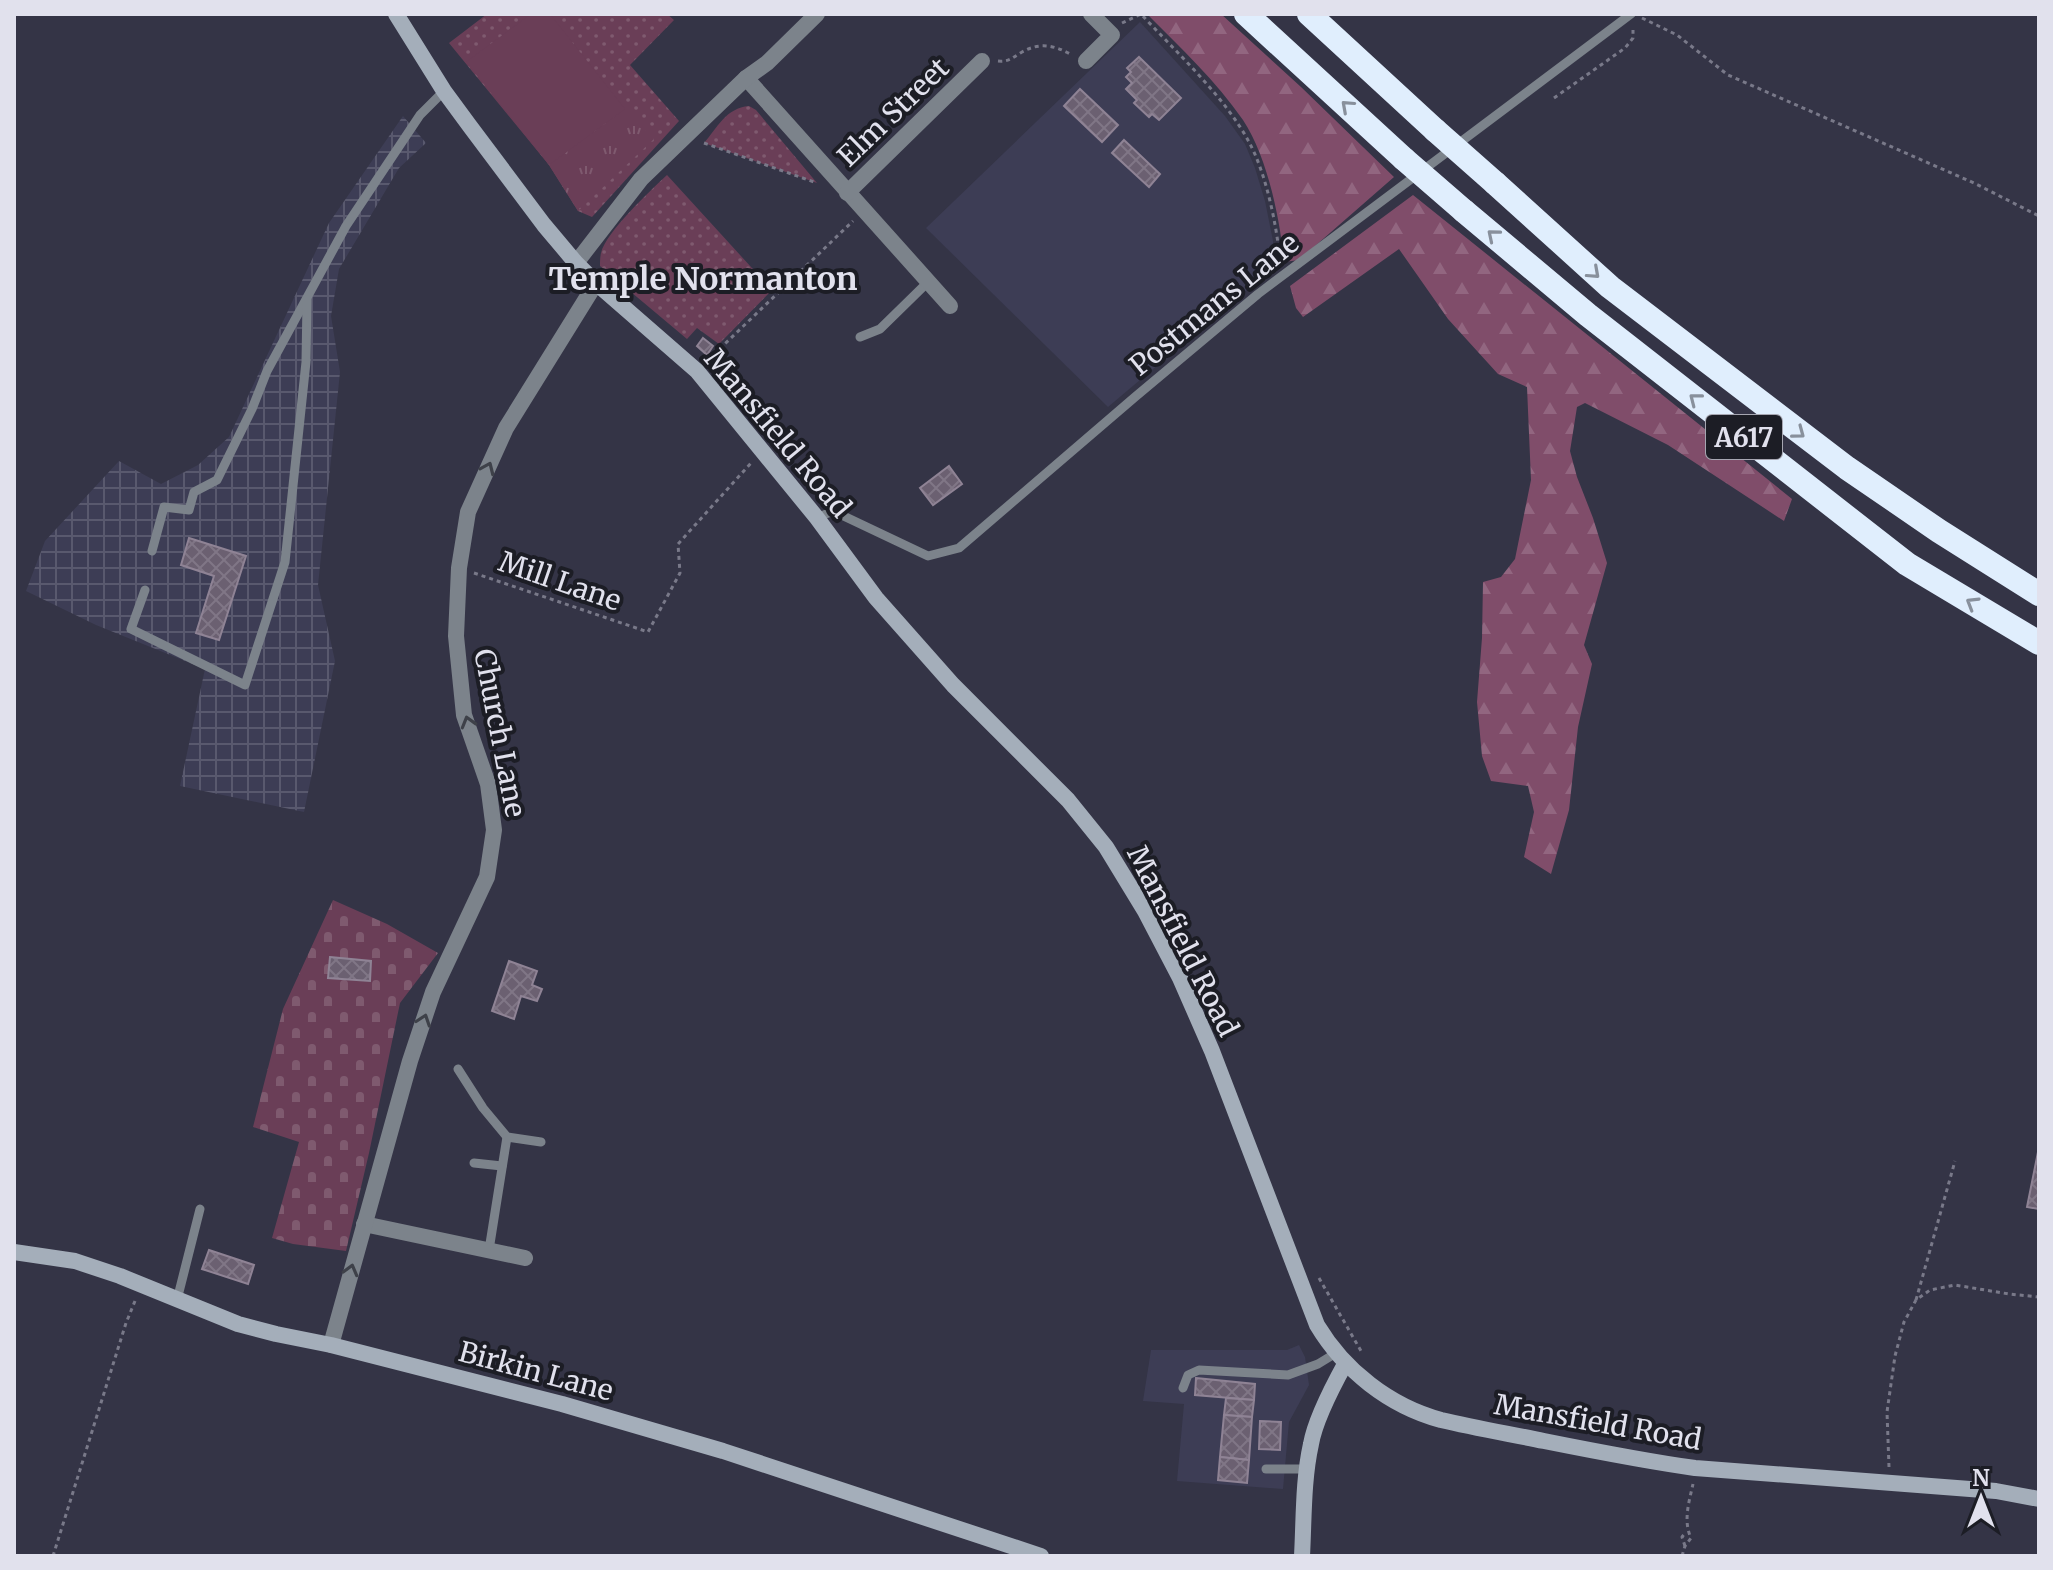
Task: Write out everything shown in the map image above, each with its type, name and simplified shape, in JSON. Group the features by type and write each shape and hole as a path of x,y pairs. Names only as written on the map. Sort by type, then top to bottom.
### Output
{"highway":[{"name":"A617","path":"1246,14 1404,159 1588,315 1907,564 2039,643"},
{"name":"A617","path":"1309,14 1610,287 1822,450 1939,531 2039,594"}],"main road":[{"name":"Mansfield Road","path":"396,14 444,91 576,263 697,371 817,518 876,598 953,685 1068,800 1106,847 1145,911 1180,978 1212,1051 1317,1325 1341,1359 1375,1388 1404,1405 1438,1419 1649,1462 1996,1491 2039,1499"},
{"name":"Birkin Lane","path":"14,1252 75,1261 238,1324 562,1404 708,1447 1041,1556"},
{"path":"1302,1556 1311,1441 1335,1383 1341,1359"}],"street":[{"path":"576,263 641,179 817,14"},
{"path":"1086,61 1112,35 1091,14"},
{"name":"Elm Street","path":"746,78 847,193 982,61"},
{"path":"847,193 950,306"},
{"name":"Church Lane","path":"331,1345 410,1061 433,992 487,877 494,830 488,784 464,715 456,636 459,568 468,512 506,428 596,283"},
{"path":"364,1224 525,1258"}],"lane":[{"name":"Postmans Lane","path":"817,518 833,511 928,556 959,548 1281,277 1633,14"},
{"path":"152,551 164,507 189,510 194,492 217,480 267,371 346,226 420,115 444,91"},
{"path":"860,337 880,329 928,282"},
{"path":"145,590 131,629 245,685 285,562 306,362 307,297"},
{"path":"458,1069 483,1108 507,1137 541,1142"},
{"path":"489,1250 507,1137"},
{"path":"474,1163 502,1166"},
{"path":"177,1300 200,1209"},
{"path":"1183,1388 1188,1375 1199,1370 1288,1375 1341,1359"},
{"path":"1266,1469 1307,1469"}],"path":[{"path":"1107,30 1141,14 1239,124 1257,158 1277,235 1281,277"},
{"path":"1633,14 1677,35 1728,75 1974,183 2039,216"},
{"path":"1554,98 1625,48 1633,38 1633,26"},
{"path":"982,61 1008,62 1040,45 1056,46 1086,61"},
{"path":"685,137 847,193"},
{"path":"697,371 864,210"},
{"name":"Mill Lane","path":"459,568 648,632 680,573 678,544 746,470 761,449"},
{"path":"1889,1483 1887,1412 1895,1356 1904,1322 1916,1300 1955,1161"},
{"path":"1916,1300 1930,1290 1955,1285 2039,1297"},
{"path":"53,1556 126,1323 145,1286"},
{"path":"1682,1556 1691,1538 1686,1521 1695,1468"}],"shaded area":[{"path":"1140,22 1225,116 1245,144 1265,201 1275,266 1108,407 926,228"},
{"path":"403,116 426,143 399,168 339,269 331,316 340,372 318,585 335,661 304,812 180,786 205,669 96,625 26,591 45,541 119,461 161,484 198,465 229,437 329,223"},
{"path":"1299,1345 1305,1357 1309,1385 1289,1422 1283,1489 1177,1481 1184,1404 1143,1401 1151,1350 1287,1350"}],"green space":[{"path":"487,14 667,14 674,20 630,65 679,121 592,217 578,211 549,165 449,43"},
{"path":"531,14 550,14 625,109 549,165 466,62"},
{"path":"1147,14 1221,14 1394,177 1299,260 1284,262 1271,188 1259,151 1243,120 1210,78"},
{"path":"749,106 756,110 817,183 704,143 728,114"},
{"path":"625,109 654,139 578,211 549,165"},
{"path":"667,175 772,290 719,344 697,328 687,339 600,266 601,253 611,234"},
{"path":"1413,195 1792,499 1784,521 1668,445 1585,403 1577,407 1570,451 1607,563 1584,645 1592,664 1578,727 1569,810 1551,874 1524,857 1534,812 1528,786 1491,781 1482,756 1477,702 1483,582 1501,577 1515,559 1531,480 1527,387 1498,374 1448,319 1399,249 1303,317 1296,308 1290,286"},
{"path":"333,900 387,924 438,953 400,1003 346,1251 272,1238 299,1142 253,1127 283,1009"}],"building":[{"path":"1139,57 1181,98 1159,120 1152,114 1149,117 1134,103 1137,100 1126,89 1132,83 1126,77 1131,72 1127,68"},
{"path":"1080,89 1118,125 1102,142 1064,106"},
{"path":"1124,140 1160,174 1149,187 1112,153"},
{"path":"703,338 713,346 707,355 697,346"},
{"path":"949,466 962,484 933,505 920,488"},
{"path":"189,538 246,556 219,640 196,633 214,576 181,565"},
{"path":"330,957 371,961 370,981 328,978"},
{"path":"509,961 537,971 532,985 542,989 537,1001 521,996 514,1019 492,1011"},
{"path":"2039,1147 2039,1209 2027,1207"},
{"path":"209,1250 254,1265 248,1284 202,1269"},
{"path":"1196,1378 1255,1384 1254,1400 1195,1395"},
{"path":"1226,1398 1254,1400 1252,1417 1224,1415"},
{"path":"1224,1415 1252,1417 1249,1460 1220,1457"},
{"path":"1260,1421 1281,1422 1280,1450 1259,1449"},
{"path":"1220,1457 1249,1460 1247,1483 1218,1480"}],"district":[{"name":"Temple Normanton","path":"703,279"}]}
